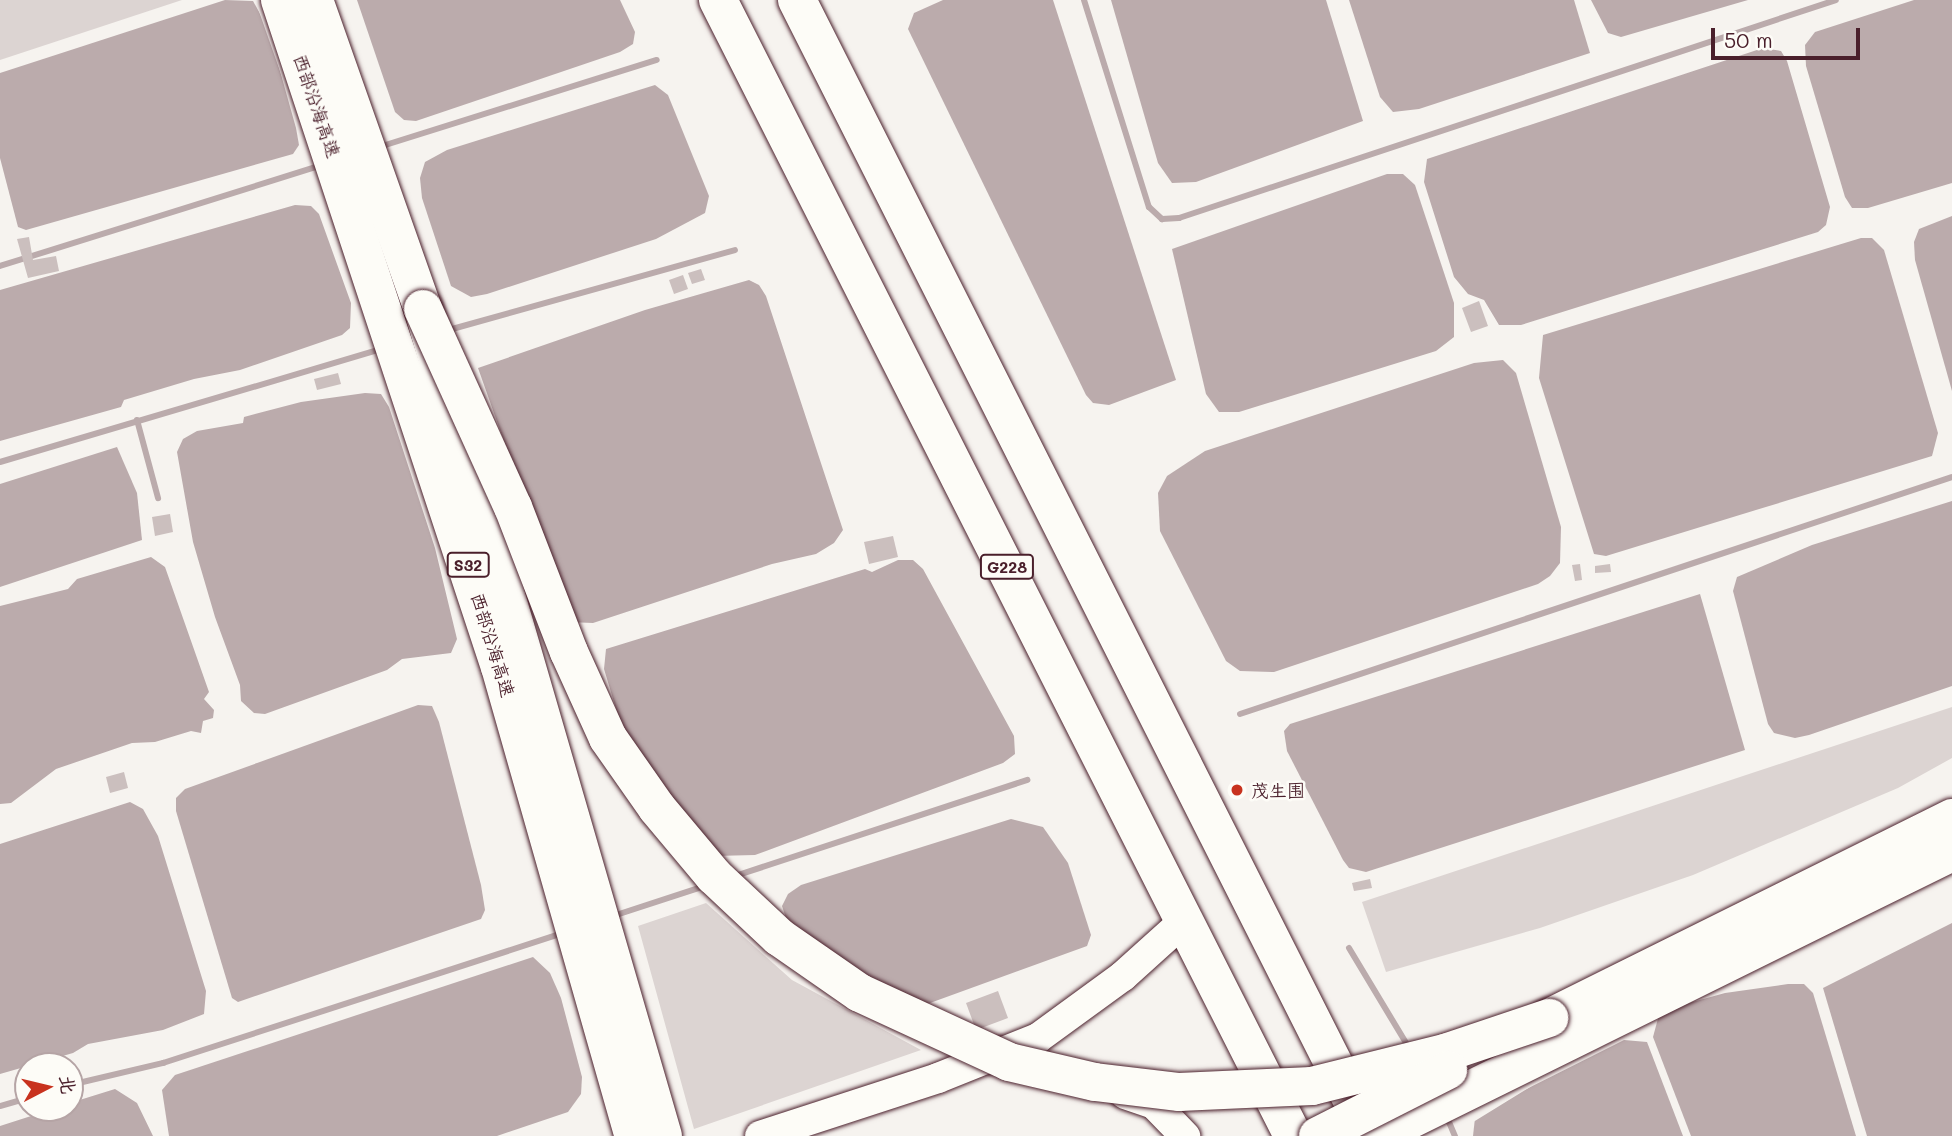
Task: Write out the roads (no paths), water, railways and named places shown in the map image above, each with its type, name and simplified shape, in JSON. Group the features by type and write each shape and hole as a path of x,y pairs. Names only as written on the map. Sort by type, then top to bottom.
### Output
{"highway":[{"name":"西部沿海高速","path":"280,0 500,667 634,1136"},
{"name":"西部沿海高速","path":"314,0 423,309 663,1136"},
{"name":"G228","path":"718,0 1186,919 1293,1136"},
{"path":"797,0 1370,1136"},
{"path":"423,309 513,507 569,652 608,738 657,808 714,876 779,937 860,993 1009,1062 1095,1082 1179,1092 1312,1086 1448,1052 1549,1018"},
{"path":"1377,1136 1533,1059 1786,917 1952,818"},
{"path":"1318,1136 1549,1018 1786,917 1952,852"},
{"path":"1423,1136 1533,1059"}],"street":[{"path":"760,1136 1038,1038 1081,1009 1186,919"},
{"path":"981,1060 1133,1096 1170,1117 1185,1136"}],"waterway":[{"path":"1084,0 1149,207 1162,219 1179,218 1836,0"},
{"path":"379,147 657,60"},
{"path":"0,266 322,165"},
{"path":"445,331 735,250"},
{"path":"0,462 381,349"},
{"path":"137,420 158,498"},
{"path":"1240,714 1952,477"},
{"path":"732,877 1027,780"},
{"path":"613,916 705,886"},
{"path":"84,1082 163,1063 562,933"},
{"path":"1349,948 1409,1048"},
{"path":"0,1106 14,1102"},
{"path":"1446,1115 1455,1136"}],"place":[{"name":"茂生围","path":"1237,790"}]}
